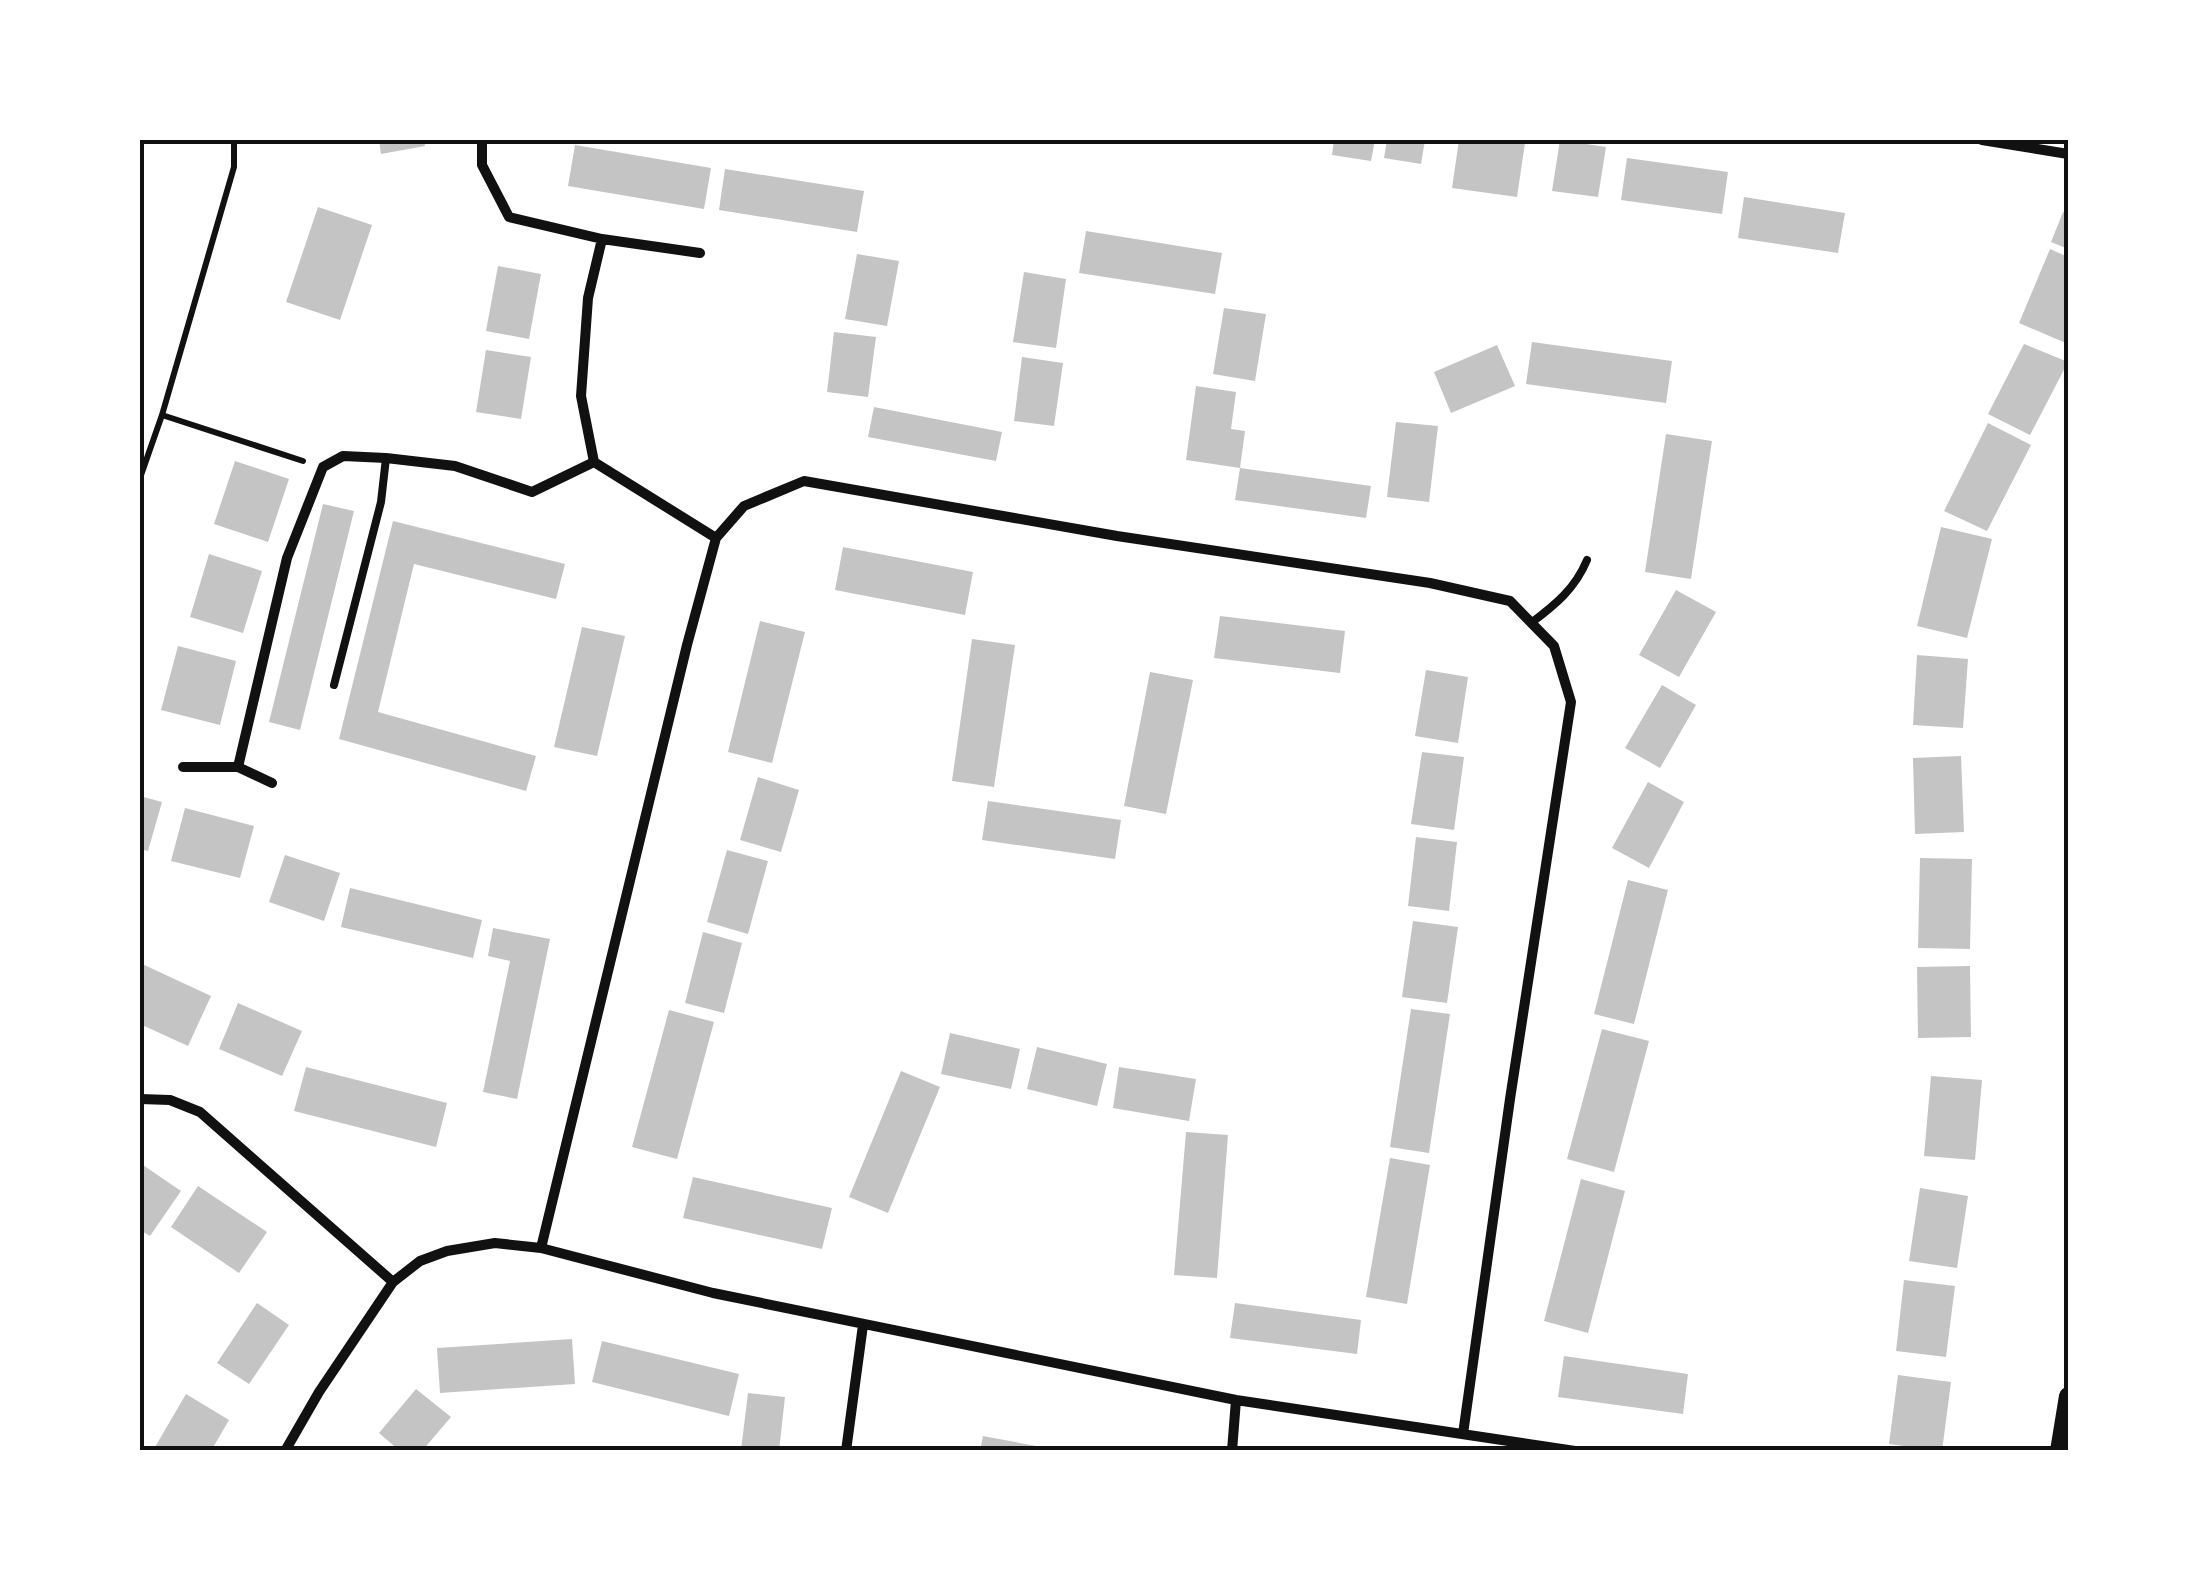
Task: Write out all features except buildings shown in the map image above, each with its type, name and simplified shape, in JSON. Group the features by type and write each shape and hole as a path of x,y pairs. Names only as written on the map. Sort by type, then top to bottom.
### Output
{"street":[{"path":"482,140 482,166 509,217 602,239 700,253"},
{"path":"1982,140 2068,154"},
{"path":"602,239 588,298 581,396 594,462 716,538"},
{"path":"238,766 287,558 323,468 343,456 386,458 455,466 532,492 594,462"},
{"path":"542,1248 686,646 716,538 744,506 804,481 1116,536 1430,583 1510,602 1554,646 1570,702 1463,1434"},
{"path":"183,767 238,766 272,783"},
{"path":"140,1099 170,1100 200,1112 393,1282"},
{"path":"285,1451 319,1392 393,1282 420,1260 447,1250 495,1243 542,1248 863,1325 1236,1400 1575,1451"},
{"path":"846,1451 863,1325"},
{"path":"2059,1451 2068,1396"},
{"path":"1232,1451 1236,1400"}],"lane":[{"path":"334,685 380,502 386,458"},
{"path":"1530,623 1562,600 1582,574 1587,560"}],"path":[{"path":"140,478 234,167 234,140"},
{"path":"162,415 323,468"}]}
